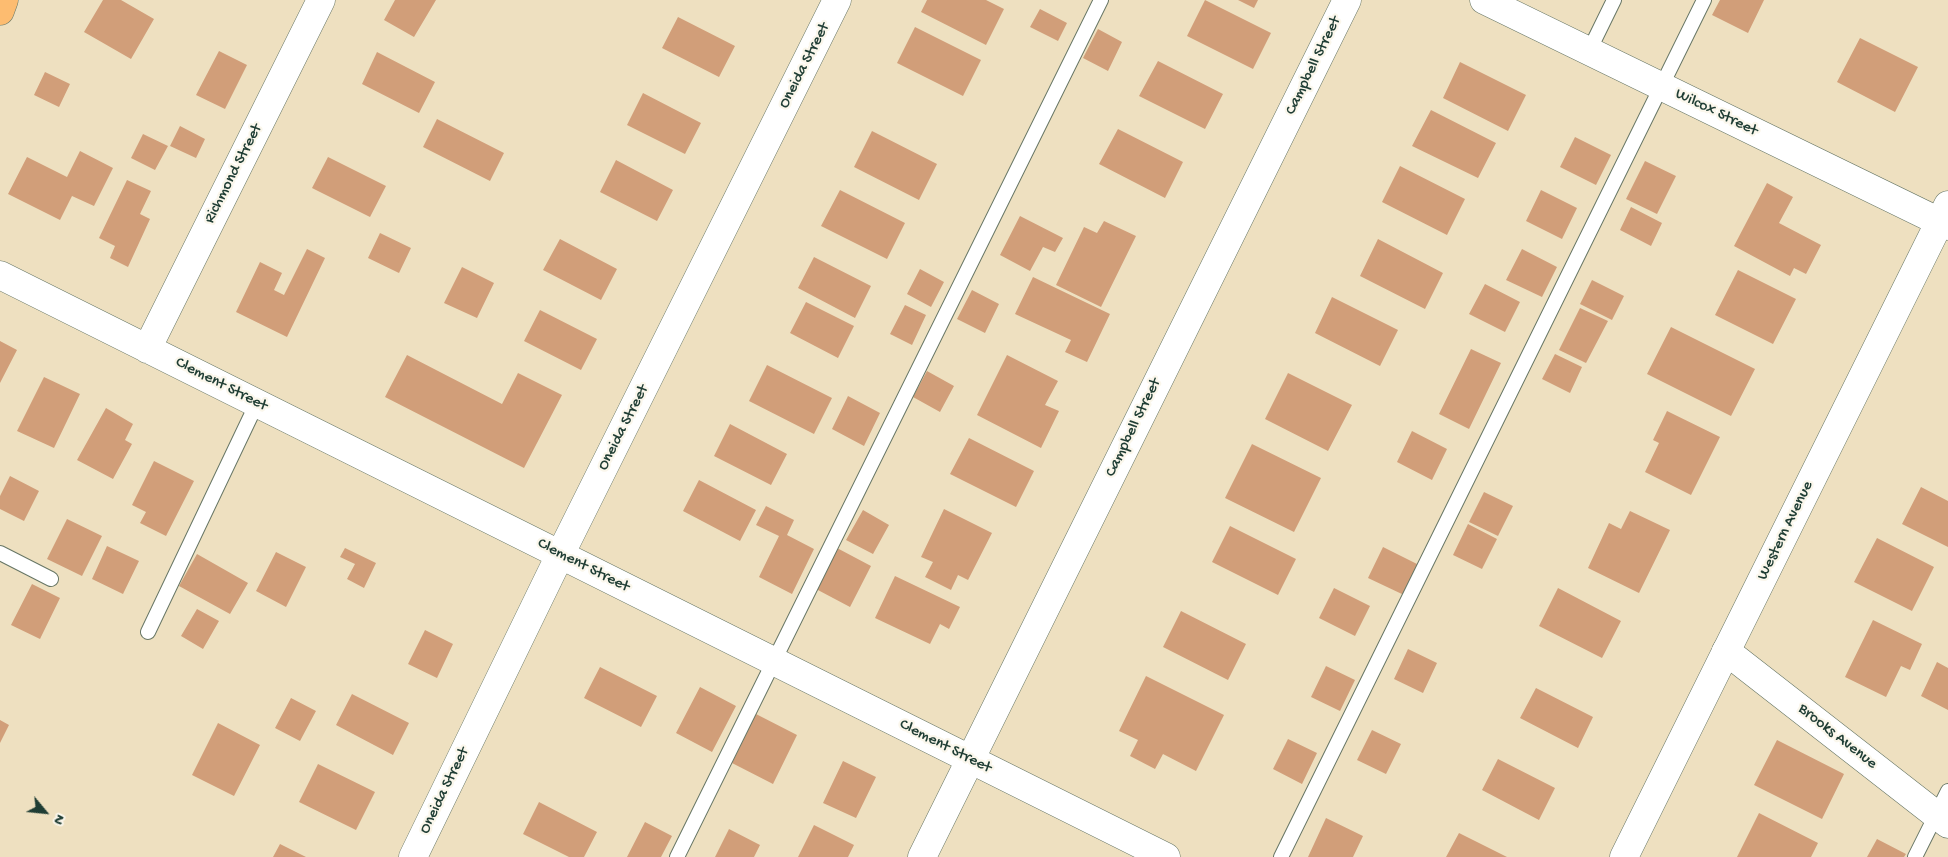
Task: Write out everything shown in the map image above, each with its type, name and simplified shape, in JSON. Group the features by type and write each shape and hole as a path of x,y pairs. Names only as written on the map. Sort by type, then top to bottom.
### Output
{"main road":[{"path":"0,11 4,0"}],"street":[{"name":"Richmond Street","path":"147,349 321,0"},
{"name":"Oneida Street","path":"412,857 560,554 838,0"},
{"name":"Campbell Street","path":"922,857 1347,0"},
{"name":"Wilcox Street","path":"1484,0 1661,86 1945,218"},
{"name":"Western Avenue","path":"1624,857 1945,218"},
{"name":"Clement Street","path":"0,275 1166,857"},
{"name":"Brooks Avenue","path":"1726,651 1944,810"}],"lane":[{"path":"677,857 1101,0"},
{"path":"1589,51 1614,0"},
{"path":"1281,857 1704,0"},
{"path":"148,632 257,403"},
{"path":"0,553 51,579"},
{"path":"1915,857 1944,810"}],"building":[{"path":"103,0 121,0 154,19 131,59 84,32"},
{"path":"395,0 436,0 414,37 384,20"},
{"path":"927,0 986,0 1004,9 986,45 921,12"},
{"path":"1205,0 1271,33 1253,69 1187,36"},
{"path":"1238,0 1258,0 1254,8"},
{"path":"1720,0 1764,0 1748,33 1712,15"},
{"path":"1040,9 1067,23 1058,41 1030,27"},
{"path":"678,17 735,46 719,77 662,48"},
{"path":"915,27 981,60 963,96 897,63"},
{"path":"1098,29 1122,42 1108,71 1083,58"},
{"path":"1860,38 1918,67 1895,112 1837,82"},
{"path":"219,51 247,65 225,109 196,95"},
{"path":"377,52 435,82 419,113 362,84"},
{"path":"1158,61 1223,94 1205,129 1139,96"},
{"path":"1460,62 1526,95 1508,131 1443,98"},
{"path":"45,72 70,84 59,107 34,95"},
{"path":"643,93 701,123 685,154 627,125"},
{"path":"1431,110 1496,143 1478,178 1412,146"},
{"path":"437,119 504,153 490,181 423,147"},
{"path":"180,126 205,139 196,158 170,146"},
{"path":"1118,129 1183,162 1165,198 1099,164"},
{"path":"872,131 937,164 919,200 854,167"},
{"path":"143,134 168,146 155,170 131,158"},
{"path":"1575,137 1611,155 1596,185 1560,167"},
{"path":"80,151 113,168 94,206 72,196 60,220 8,194 27,157 67,177"},
{"path":"328,157 386,186 370,217 312,188"},
{"path":"616,160 673,190 657,221 600,192"},
{"path":"1645,161 1676,176 1657,214 1626,199"},
{"path":"1400,166 1465,199 1447,235 1382,202"},
{"path":"127,180 151,191 140,214 150,219 128,267 110,258 115,246 99,238"},
{"path":"1767,183 1793,197 1779,223 1821,245 1806,274 1794,268 1790,276 1734,246"},
{"path":"840,190 905,223 887,259 821,226"},
{"path":"1541,190 1577,208 1562,239 1526,221"},
{"path":"1631,207 1662,223 1651,246 1620,230"},
{"path":"1020,216 1063,238 1055,252 1043,247 1030,271 1000,255"},
{"path":"1104,221 1136,236 1101,307 1056,285 1084,227 1097,233"},
{"path":"380,233 411,248 399,273 368,258"},
{"path":"560,239 617,269 601,300 543,270"},
{"path":"1378,239 1443,273 1425,309 1360,276"},
{"path":"307,249 325,258 287,337 236,312 260,262 282,273 274,290 284,295"},
{"path":"1522,249 1557,267 1542,297 1506,280"},
{"path":"814,257 871,286 855,318 798,288"},
{"path":"462,267 494,283 477,318 444,303"},
{"path":"920,269 944,282 931,307 907,294"},
{"path":"1738,270 1796,299 1773,344 1715,315"},
{"path":"1033,277 1110,314 1087,362 1065,352 1071,340 1015,314"},
{"path":"1592,280 1624,296 1612,320 1580,304"},
{"path":"1485,284 1520,302 1505,332 1469,314"},
{"path":"972,290 999,304 985,333 957,319"},
{"path":"1332,297 1398,330 1380,366 1315,333"},
{"path":"806,302 854,326 838,358 790,333"},
{"path":"905,305 926,315 912,345 890,334"},
{"path":"1580,308 1608,321 1586,363 1559,350"},
{"path":"540,310 597,339 581,370 524,341"},
{"path":"1671,327 1755,369 1731,416 1647,374"},
{"path":"0,341 17,350 0,383"},
{"path":"1471,349 1501,363 1469,429 1439,414"},
{"path":"1555,354 1582,367 1570,393 1542,379"},
{"path":"407,355 502,404 518,373 562,395 524,468 385,397"},
{"path":"1007,355 1058,381 1045,405 1059,411 1041,448 977,415"},
{"path":"767,365 832,398 814,434 749,401"},
{"path":"927,371 954,386 940,412 913,397"},
{"path":"1288,373 1352,405 1328,451 1265,419"},
{"path":"44,377 80,394 54,448 17,431"},
{"path":"848,396 880,413 864,446 832,429"},
{"path":"106,408 133,424 125,440 132,444 113,479 77,460"},
{"path":"1667,411 1720,437 1691,495 1645,472 1659,443 1653,440"},
{"path":"730,424 787,454 771,485 714,456"},
{"path":"1412,431 1447,449 1432,480 1397,462"},
{"path":"969,438 1034,471 1016,507 950,474"},
{"path":"1252,444 1321,478 1294,532 1225,498"},
{"path":"154,461 194,481 166,536 140,523 146,512 132,505"},
{"path":"10,476 39,491 24,521 0,509 0,496"},
{"path":"699,480 756,510 740,541 683,511"},
{"path":"1921,487 1948,501 1948,547 1902,524"},
{"path":"1484,492 1513,506 1498,536 1469,522"},
{"path":"766,506 794,520 787,535 814,549 792,594 759,577 779,536 756,525"},
{"path":"944,509 992,533 968,580 958,575 951,590 925,577 933,562 921,557"},
{"path":"863,510 889,525 873,554 846,540"},
{"path":"1630,511 1670,530 1639,593 1588,568 1609,523 1621,529"},
{"path":"67,519 102,536 82,576 47,559"},
{"path":"1468,524 1497,539 1482,569 1453,555"},
{"path":"1230,526 1296,559 1278,595 1212,562"},
{"path":"1877,538 1934,567 1912,611 1854,582"},
{"path":"107,546 139,561 123,594 92,579"},
{"path":"1383,547 1419,565 1404,595 1368,578"},
{"path":"345,548 376,563 364,588 347,579 355,564 340,557"},
{"path":"837,548 871,566 850,607 816,589"},
{"path":"276,552 306,567 286,607 256,591"},
{"path":"197,554 248,583 230,614 179,586"},
{"path":"895,576 960,607 949,629 940,624 930,644 875,618"},
{"path":"32,584 60,598 40,639 11,625"},
{"path":"1334,588 1370,606 1355,636 1319,618"},
{"path":"1558,588 1621,621 1602,658 1539,626"},
{"path":"197,609 219,621 203,649 181,636"},
{"path":"1181,611 1246,644 1228,680 1163,647"},
{"path":"1873,620 1922,644 1910,670 1901,666 1886,697 1845,677"},
{"path":"425,630 453,644 437,678 408,664"},
{"path":"1408,649 1437,663 1423,693 1394,679"},
{"path":"1937,662 1948,668 1948,710 1921,696"},
{"path":"1326,666 1355,680 1340,711 1311,697"},
{"path":"600,667 657,696 641,727 584,698"},
{"path":"1146,676 1224,715 1196,771 1163,754 1155,769 1130,756 1138,740 1119,731"},
{"path":"700,687 736,706 712,752 676,733"},
{"path":"1536,688 1593,717 1578,748 1520,718"},
{"path":"352,694 409,723 393,755 336,725"},
{"path":"291,698 316,711 300,741 275,728"},
{"path":"756,714 797,735 773,784 732,763"},
{"path":"0,720 9,725 0,743"},
{"path":"218,723 260,745 234,796 192,775"},
{"path":"1372,730 1401,744 1386,774 1357,760"},
{"path":"1288,739 1317,753 1302,784 1273,769"},
{"path":"1777,740 1844,774 1822,819 1754,785"},
{"path":"1498,759 1555,788 1539,820 1482,790"},
{"path":"843,761 876,777 856,818 823,803"},
{"path":"318,764 375,792 356,830 299,802"},
{"path":"539,802 597,832 584,857 569,857 523,834"},
{"path":"1759,813 1818,843 1811,857 1737,857"},
{"path":"1326,818 1363,836 1353,857 1308,857"},
{"path":"645,822 672,836 661,857 627,857"},
{"path":"814,825 854,845 848,857 798,857"},
{"path":"729,829 760,845 754,857 715,857"},
{"path":"1459,833 1507,857 1446,857"},
{"path":"1877,839 1906,854 1904,857 1867,857"},
{"path":"280,844 306,857 273,857"}]}
